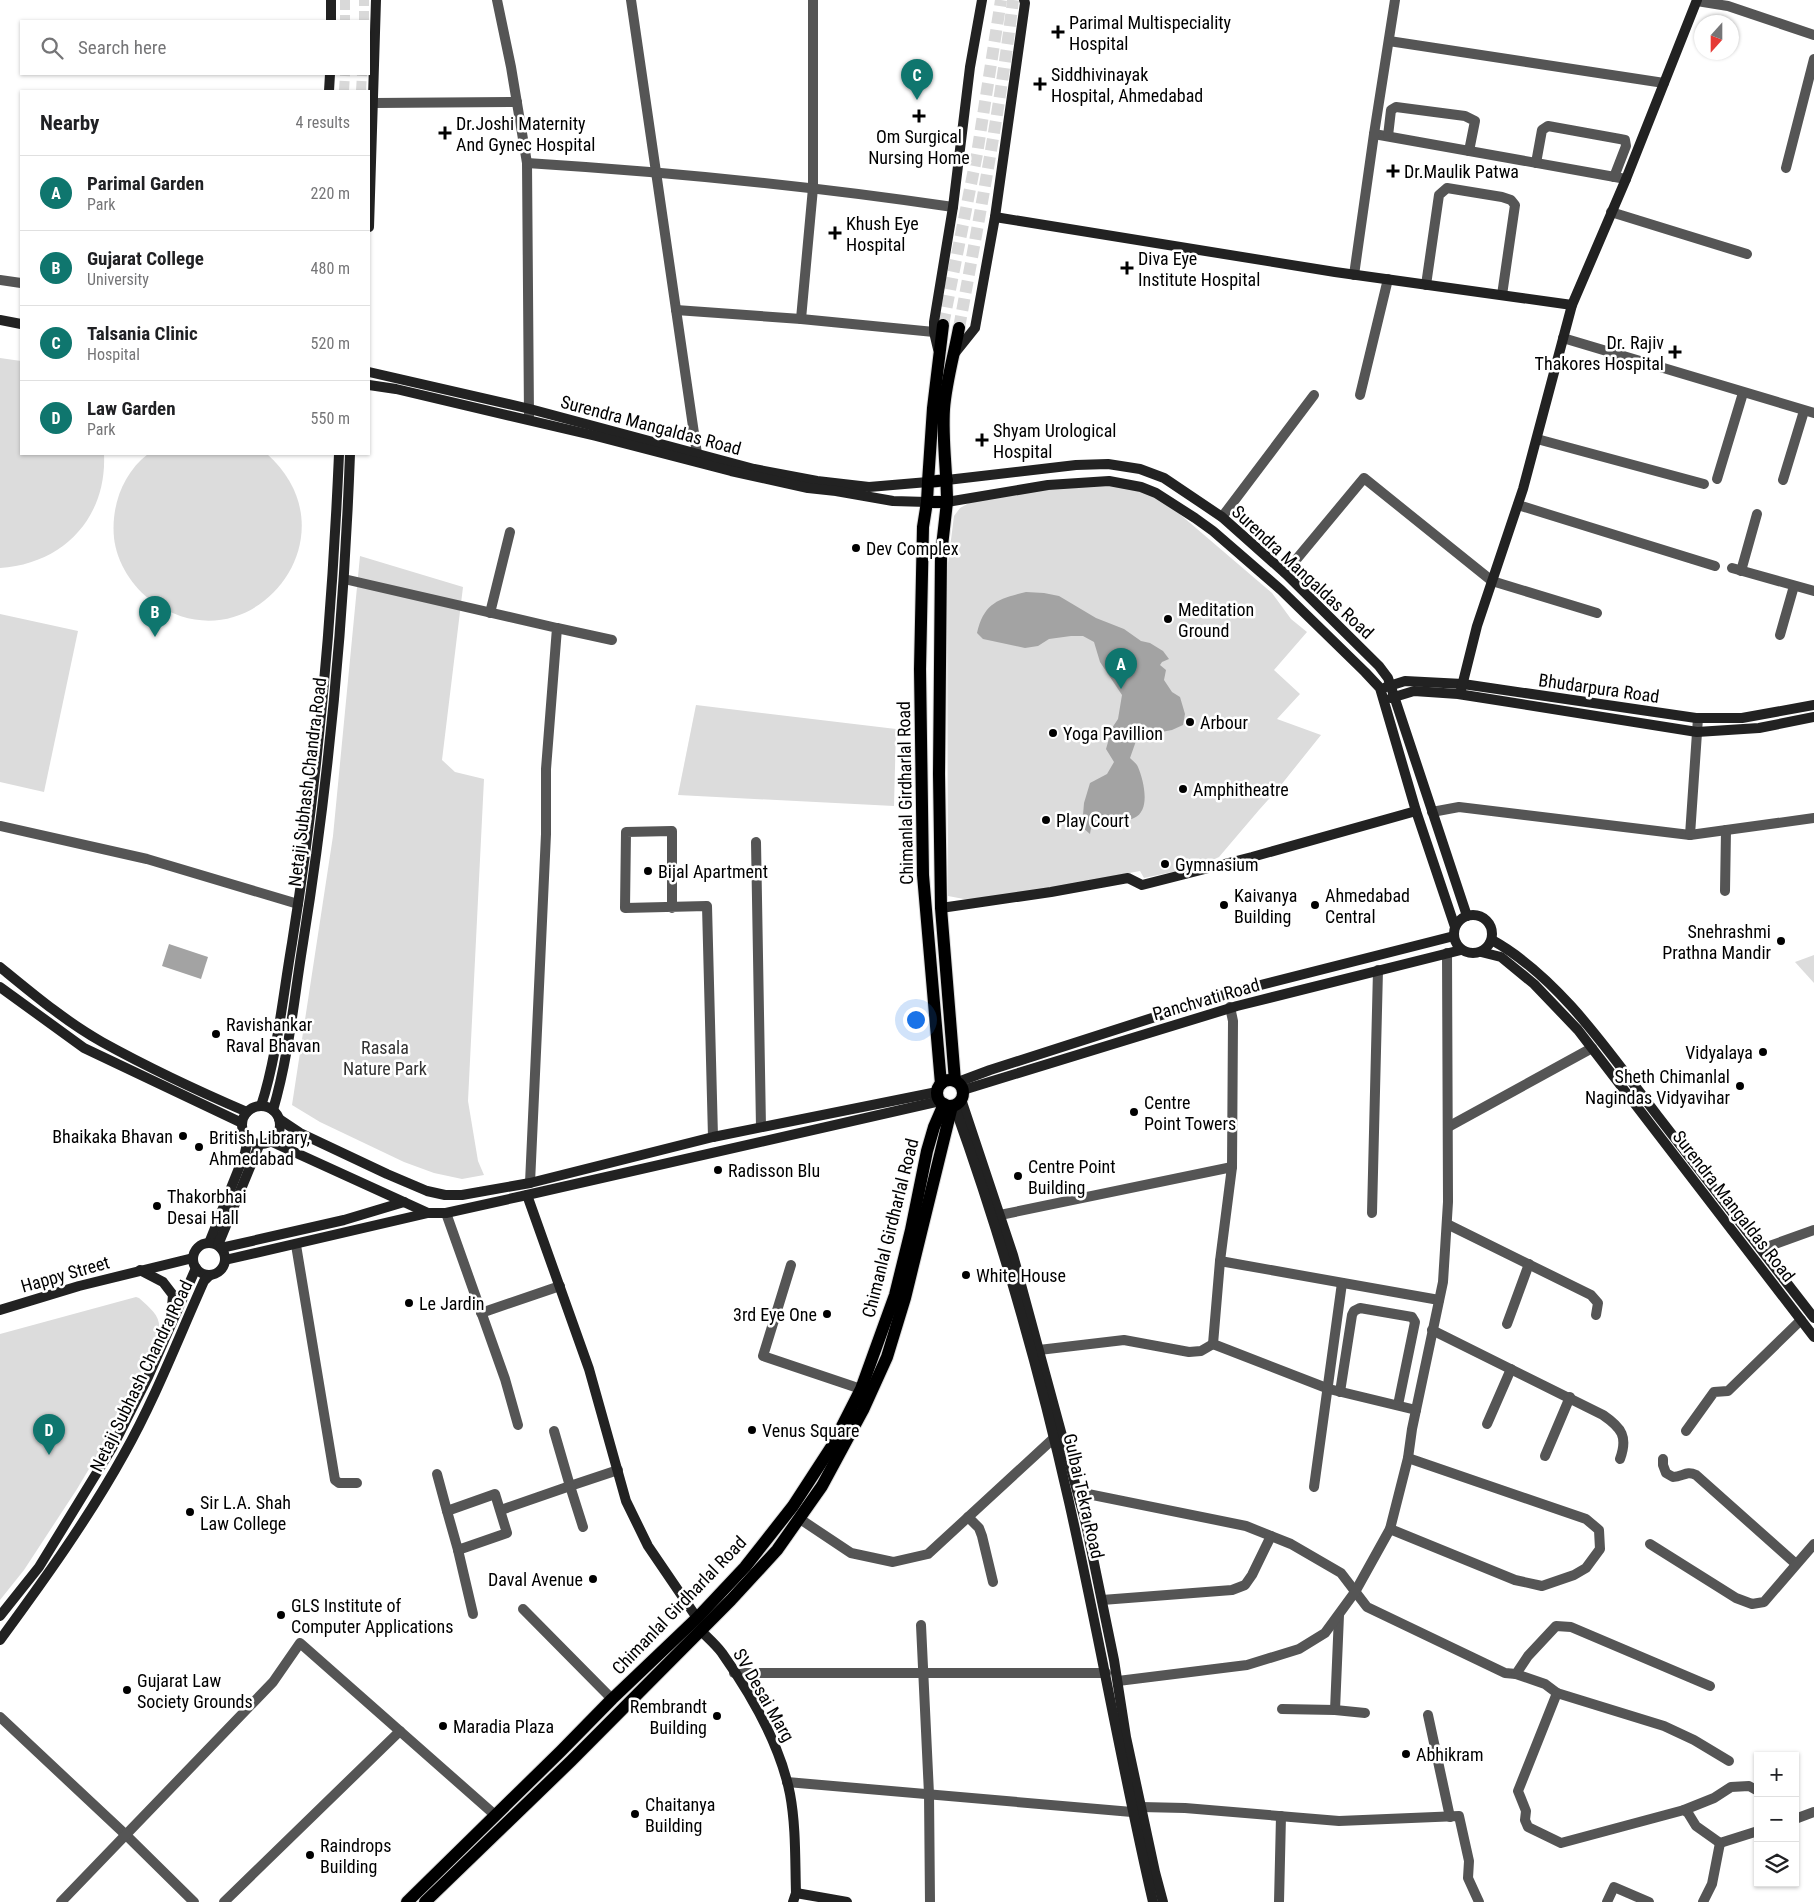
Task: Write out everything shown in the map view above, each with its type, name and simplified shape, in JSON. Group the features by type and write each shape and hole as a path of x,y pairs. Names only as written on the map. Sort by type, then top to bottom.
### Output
{"main road":[{"path":"331,0 331,20"},
{"path":"370,202 376,0"},
{"path":"959,328 944,408 944,466 947,480 928,482 939,350 938,328 934,322 953,207 970,67 982,0"},
{"path":"954,354 975,328 995,217 1024,0"},
{"path":"1462,689 1477,626 1518,505 1537,439 1572,305 1626,180 1697,0"},
{"path":"329,90 330,75"},
{"path":"995,217 1354,275 1572,305"},
{"path":"0,320 20,324"},
{"name":"Surendra Mangaldas Road","path":"370,372 530,409 754,469 869,487 928,482"},
{"name":"Surendra Mangaldas Road","path":"370,385 396,389 596,436 731,472 808,488 893,501 927,502"},
{"name":"Netaji Subhash Chandra Road","path":"261,1106 266,1092 275,1044 298,904 328,642 339,455"},
{"name":"Netaji Subhash Chandra Road","path":"276,1114 277,1094 309,906 333,708 344,579 350,455"},
{"name":"Surendra Mangaldas Road","path":"947,480 1108,464 1140,470 1164,478 1222,517 1285,573 1379,666 1388,678 1467,916"},
{"name":"Chimanlal Girdharlal Road","path":"425,1902 570,1761 656,1673 701,1631 776,1550 800,1519 841,1453 863,1410 886,1357 908,1289 951,1094 941,908 939,774 941,555 947,480"},
{"name":"Surendra Mangaldas Road","path":"946,502 1040,486 1109,481 1129,484 1156,494 1195,518 1241,555 1281,590 1380,688 1454,932"},
{"name":"Chimanlal Girdharlal Road","path":"407,1902 696,1618 744,1567 793,1506 832,1446 861,1388 895,1295 934,1127 951,1094 923,875 920,669 923,527 928,482"},
{"path":"927,502 946,502"},
{"name":"Bhudarpura Road","path":"1380,688 1405,681 1698,718 1742,718 1814,705"},
{"name":"Bhudarpura Road","path":"1384,701 1414,691 1462,689 1697,732 1759,728 1814,717"},
{"path":"941,908 1051,892 1128,878 1142,884 1156,882 1416,811"},
{"path":"1480,916 1490,926 1492,940 1486,949 1471,954 1461,950 1454,932 1462,918 1480,916"},
{"name":"Panchvati Road","path":"951,1094 990,1070 1233,992 1454,932"},
{"name":"Surendra Mangaldas Road","path":"1492,940 1507,949 1541,976 1586,1023 1814,1318"},
{"name":"Panchvati Road","path":"951,1094 1230,1007 1461,950"},
{"name":"Surendra Mangaldas Road","path":"1481,952 1501,957 1534,984 1578,1030 1814,1337"},
{"path":"0,967 46,1005 101,1041 159,1072 248,1112"},
{"path":"0,987 84,1048 242,1123"},
{"path":"428,1213 265,1142 248,1138 242,1123 248,1112 261,1106 276,1114 300,1133 387,1174 427,1191 462,1195 530,1183 713,1137 761,1127 951,1094"},
{"path":"225,1260 428,1213 446,1213 527,1195 951,1094"},
{"name":"Gulbai Tekra Road","path":"951,1094 982,1162 1013,1254 1086,1524 1118,1681 1136,1809 1152,1902"},
{"name":"Gulbai Tekra Road","path":"951,1094 1000,1242 1054,1438 1136,1809 1163,1902"},
{"path":"216,1246 265,1142 279,1131 276,1114"},
{"path":"216,1246 248,1138"},
{"path":"527,1195 589,1369 626,1501 648,1546 696,1618"},
{"path":"225,1260 219,1272 210,1275 205,1274 195,1263 194,1253 200,1246 216,1246 344,1220 404,1202"},
{"path":"216,1246 225,1260"},
{"name":"Netaji Subhash Chandra Road","path":"0,1616 39,1567 112,1448 170,1330 195,1263"},
{"name":"Happy Street","path":"0,1310 140,1270 195,1263"},
{"path":"140,1270 163,1282 173,1295 170,1330"},
{"name":"Netaji Subhash Chandra Road","path":"0,1640 49,1574 125,1453 204,1282 210,1275"},
{"name":"SV Desai Marg","path":"701,1631 721,1652 764,1721 780,1757 787,1782 794,1827 794,1898"},
{"path":"794,1898 847,1902"}],"street":[{"path":"497,0 527,163 529,420"},
{"path":"632,0 697,454"},
{"path":"801,319 813,188 812,0"},
{"path":"1354,275 1395,0"},
{"path":"1697,0 1728,6 1814,35"},
{"path":"1389,40 1664,83"},
{"path":"1786,168 1814,58"},
{"path":"374,103 517,102"},
{"path":"1388,136 1390,110 1396,107 1465,116 1474,121 1468,151"},
{"path":"1536,163 1542,130 1548,126 1620,139 1624,140 1626,146 1614,178"},
{"path":"1374,134 1626,180"},
{"path":"527,163 656,172 813,188 953,207"},
{"path":"1426,285 1439,195 1447,188 1502,197 1510,200 1515,206 1502,295"},
{"path":"1611,212 1747,254"},
{"path":"1360,395 1388,279"},
{"path":"0,280 20,283"},
{"path":"676,310 938,328"},
{"path":"1562,338 1809,412 1783,480"},
{"path":"1717,479 1743,393"},
{"path":"1222,517 1314,394"},
{"path":"1537,439 1704,484"},
{"path":"1285,573 1364,478 1492,581 1597,613"},
{"path":"1518,505 1715,566"},
{"path":"1758,514 1736,570 1814,592"},
{"path":"490,613 510,532"},
{"path":"344,579 612,640"},
{"path":"1780,635 1794,586"},
{"path":"530,1183 546,834 546,768 556,628"},
{"path":"1690,835 1698,718"},
{"path":"1432,812 1459,807 1690,835 1814,818"},
{"path":"0,826 147,858 298,904"},
{"path":"672,908 672,830 626,832 625,908 672,908 707,906 713,1137"},
{"path":"1725,891 1726,830"},
{"path":"756,842 761,1127"},
{"path":"1118,1681 1247,1665 1299,1649 1325,1633 1355,1592 1390,1529 1408,1458 1416,1410 1443,1282 1447,1224 1448,1127 1446,953"},
{"path":"1372,1213 1378,970"},
{"path":"1213,1344 1220,1261 1232,1167 1233,1021 1230,1007"},
{"path":"1448,1127 1592,1048"},
{"path":"1000,1215 1232,1167"},
{"path":"446,1213 505,1379 518,1425"},
{"path":"1447,1224 1591,1295 1598,1303 1596,1315"},
{"path":"1761,1249 1814,1230"},
{"path":"296,1245 334,1480 339,1484 357,1483"},
{"path":"1220,1261 1439,1300"},
{"path":"1507,1324 1529,1264"},
{"path":"791,1265 763,1356 801,1370 861,1388"},
{"path":"1314,1487 1329,1389 1342,1283"},
{"path":"481,1313 560,1286"},
{"path":"1340,1392 1354,1311 1360,1308 1412,1317 1415,1322 1398,1405"},
{"path":"1686,1431 1714,1392 1728,1391 1801,1320"},
{"path":"1432,1330 1603,1415 1617,1425 1623,1436 1624,1447 1620,1460"},
{"path":"1039,1350 1124,1340 1189,1352 1201,1351 1213,1344"},
{"path":"1213,1344 1329,1389 1416,1410"},
{"path":"1487,1424 1511,1369"},
{"path":"1545,1456 1570,1397"},
{"path":"554,1431 583,1528"},
{"path":"800,1519 851,1553 893,1562 928,1554 1054,1438"},
{"path":"1390,1529 1515,1580 1542,1586 1574,1575 1586,1568 1600,1549 1599,1530 1586,1519 1408,1458"},
{"path":"1663,1459 1666,1473 1674,1477 1690,1472 1696,1475 1796,1564"},
{"path":"501,1510 618,1470"},
{"path":"437,1474 473,1614"},
{"path":"1078,1492 1246,1526 1291,1544 1341,1573 1367,1607 1505,1673 1516,1674 1545,1684 1557,1693 1664,1726 1729,1760"},
{"path":"447,1511 495,1494 501,1510 507,1533 458,1550"},
{"path":"968,1517 978,1528 982,1536 993,1582"},
{"path":"1102,1600 1232,1590 1245,1585 1271,1536"},
{"path":"1650,1544 1736,1598 1752,1604 1764,1602 1814,1544"},
{"path":"523,1609 612,1699"},
{"path":"1335,1710 1338,1615"},
{"path":"921,1625 929,1794 930,1902"},
{"path":"1516,1674 1528,1656 1556,1626 1571,1626 1710,1686"},
{"path":"61,1902 273,1682 300,1643 495,1815"},
{"path":"734,1673 1106,1673"},
{"path":"1557,1693 1518,1791 1526,1811 1524,1820 1528,1827 1561,1843 1684,1810 1714,1798 1731,1787 1749,1786 1754,1789"},
{"path":"1282,1709 1335,1710 1365,1713"},
{"path":"1428,1715 1450,1817"},
{"path":"0,1717 126,1835 194,1902"},
{"path":"224,1902 400,1732"},
{"path":"787,1782 1136,1809 1185,1808 1339,1821 1459,1816 1469,1861 1468,1878 1479,1902"},
{"path":"1684,1810 1696,1826 1720,1843"},
{"path":"1799,1810 1811,1814"},
{"path":"1799,1818 1811,1814"},
{"path":"1279,1902 1282,1816"},
{"path":"1720,1843 1754,1832"},
{"path":"1703,1902 1712,1884 1720,1843"},
{"path":"1608,1902 1614,1887 1649,1902"}],"green space":[{"path":"0,358 20,361 20,455 104,455 103,477 98,498 89,517 77,534 43,558 23,565 0,568"},
{"path":"147,455 268,455 292,487 302,521 297,555 281,584 256,607 225,619 190,619 153,602 145,596 132,582 122,565 114,538 114,515 120,492 131,471"},
{"path":"1125,483 1162,499 1272,593 1291,619 1307,632 1274,670 1300,694 1277,719 1321,735 1277,790 1219,857 1200,866 1144,878 1140,871 998,898 964,899 948,896 947,571 954,516 960,508 969,503 1002,492"},
{"name":"Rasala Nature Park","path":"360,556 463,587 442,760 455,772 484,779 468,1101 478,1161 484,1175 462,1179 434,1173 404,1162 320,1122 292,1105 333,836"},
{"path":"0,614 78,631 44,792 0,782"},
{"path":"696,705 896,729 894,806 678,795"},
{"path":"1814,955 1814,983 1795,962"},
{"path":"136,1297 156,1315 159,1324 158,1337 117,1422 77,1489 24,1570 0,1600 0,1334"}],"shaded area":[{"path":"1026,592 1059,596 1096,618 1124,629 1141,641 1150,643 1163,651 1169,659 1160,665 1166,670 1164,680 1172,692 1180,697 1185,714 1183,725 1172,730 1156,733 1146,726 1136,741 1130,758 1138,767 1145,795 1143,809 1134,818 1126,820 1102,818 1098,824 1091,828 1090,834 1082,827 1084,803 1090,783 1107,774 1114,762 1106,749 1112,728 1118,719 1122,695 1100,662 1094,642 1083,636 1071,636 1049,639 1038,646 1025,648 983,639 977,633 988,609 1000,600"},
{"path":"169,944 208,957 201,979 162,966"}],"tunnel":[{"path":"345,0 345,20"},
{"path":"364,0 364,20"},
{"path":"943,325 977,154 1001,0"},
{"path":"959,328 995,123 1013,0"},
{"path":"344,90 345,75"},
{"path":"361,90 362,75"}],"place":[{"name":"Parimal Multispeciality Hospital","path":"1058,32"},
{"name":"Siddhivinayak Hospital, Ahmedabad","path":"1040,84"},
{"name":"Talsania Clinic","path":"917,100"},
{"name":"Om Surgical Nursing Home","path":"919,116"},
{"name":"Dr.Joshi Maternity And Gynec Hospital","path":"445,133"},
{"name":"Dr.Maulik Patwa","path":"1393,171"},
{"name":"Khush Eye Hospital","path":"835,233"},
{"name":"Diva Eye Institute Hospital","path":"1127,268"},
{"name":"Dr. Rajiv Thakores Hospital","path":"1675,352"},
{"name":"Shyam Urological Hospital","path":"982,440"},
{"name":"Dev Complex","path":"856,548"},
{"name":"Meditation Ground","path":"1168,619"},
{"name":"Gujarat College","path":"155,637"},
{"name":"Parimal Garden","path":"1121,689"},
{"name":"Arbour","path":"1190,722"},
{"name":"Yoga Pavillion","path":"1053,733"},
{"name":"Amphitheatre","path":"1183,789"},
{"name":"Play Court","path":"1046,820"},
{"name":"Gymnasium","path":"1165,864"},
{"name":"Bijal Apartment","path":"648,871"},
{"name":"Kaivanya Building","path":"1224,905"},
{"name":"Ahmedabad Central","path":"1315,905"},
{"name":"Snehrashmi Prathna Mandir","path":"1781,941"},
{"name":"Ravishankar Raval Bhavan","path":"216,1034"},
{"name":"Vidyalaya","path":"1763,1052"},
{"name":"Sheth Chimanlal Nagindas Vidyavihar","path":"1740,1086"},
{"name":"Centre Point Towers","path":"1134,1112"},
{"name":"Bhaikaka Bhavan","path":"183,1136"},
{"name":"British Library, Ahmedabad","path":"199,1147"},
{"name":"Radisson Blu","path":"718,1170"},
{"name":"Centre Point Building","path":"1018,1176"},
{"name":"Thakorbhai Desai Hall","path":"157,1206"},
{"name":"White House","path":"966,1275"},
{"name":"Le Jardin","path":"409,1303"},
{"name":"3rd Eye One","path":"827,1314"},
{"name":"Venus Square","path":"752,1430"},
{"name":"Law Garden","path":"49,1455"},
{"name":"Sir L.A. Shah Law College","path":"190,1512"},
{"name":"Daval Avenue","path":"593,1579"},
{"name":"GLS Institute of Computer Applications","path":"281,1615"},
{"name":"Gujarat Law Society Grounds","path":"127,1690"},
{"name":"Rembrandt Building","path":"717,1716"},
{"name":"Maradia Plaza","path":"443,1726"},
{"name":"Abhikram","path":"1406,1754"},
{"name":"Chaitanya Building","path":"635,1814"},
{"name":"Raindrops Building","path":"310,1855"}]}
